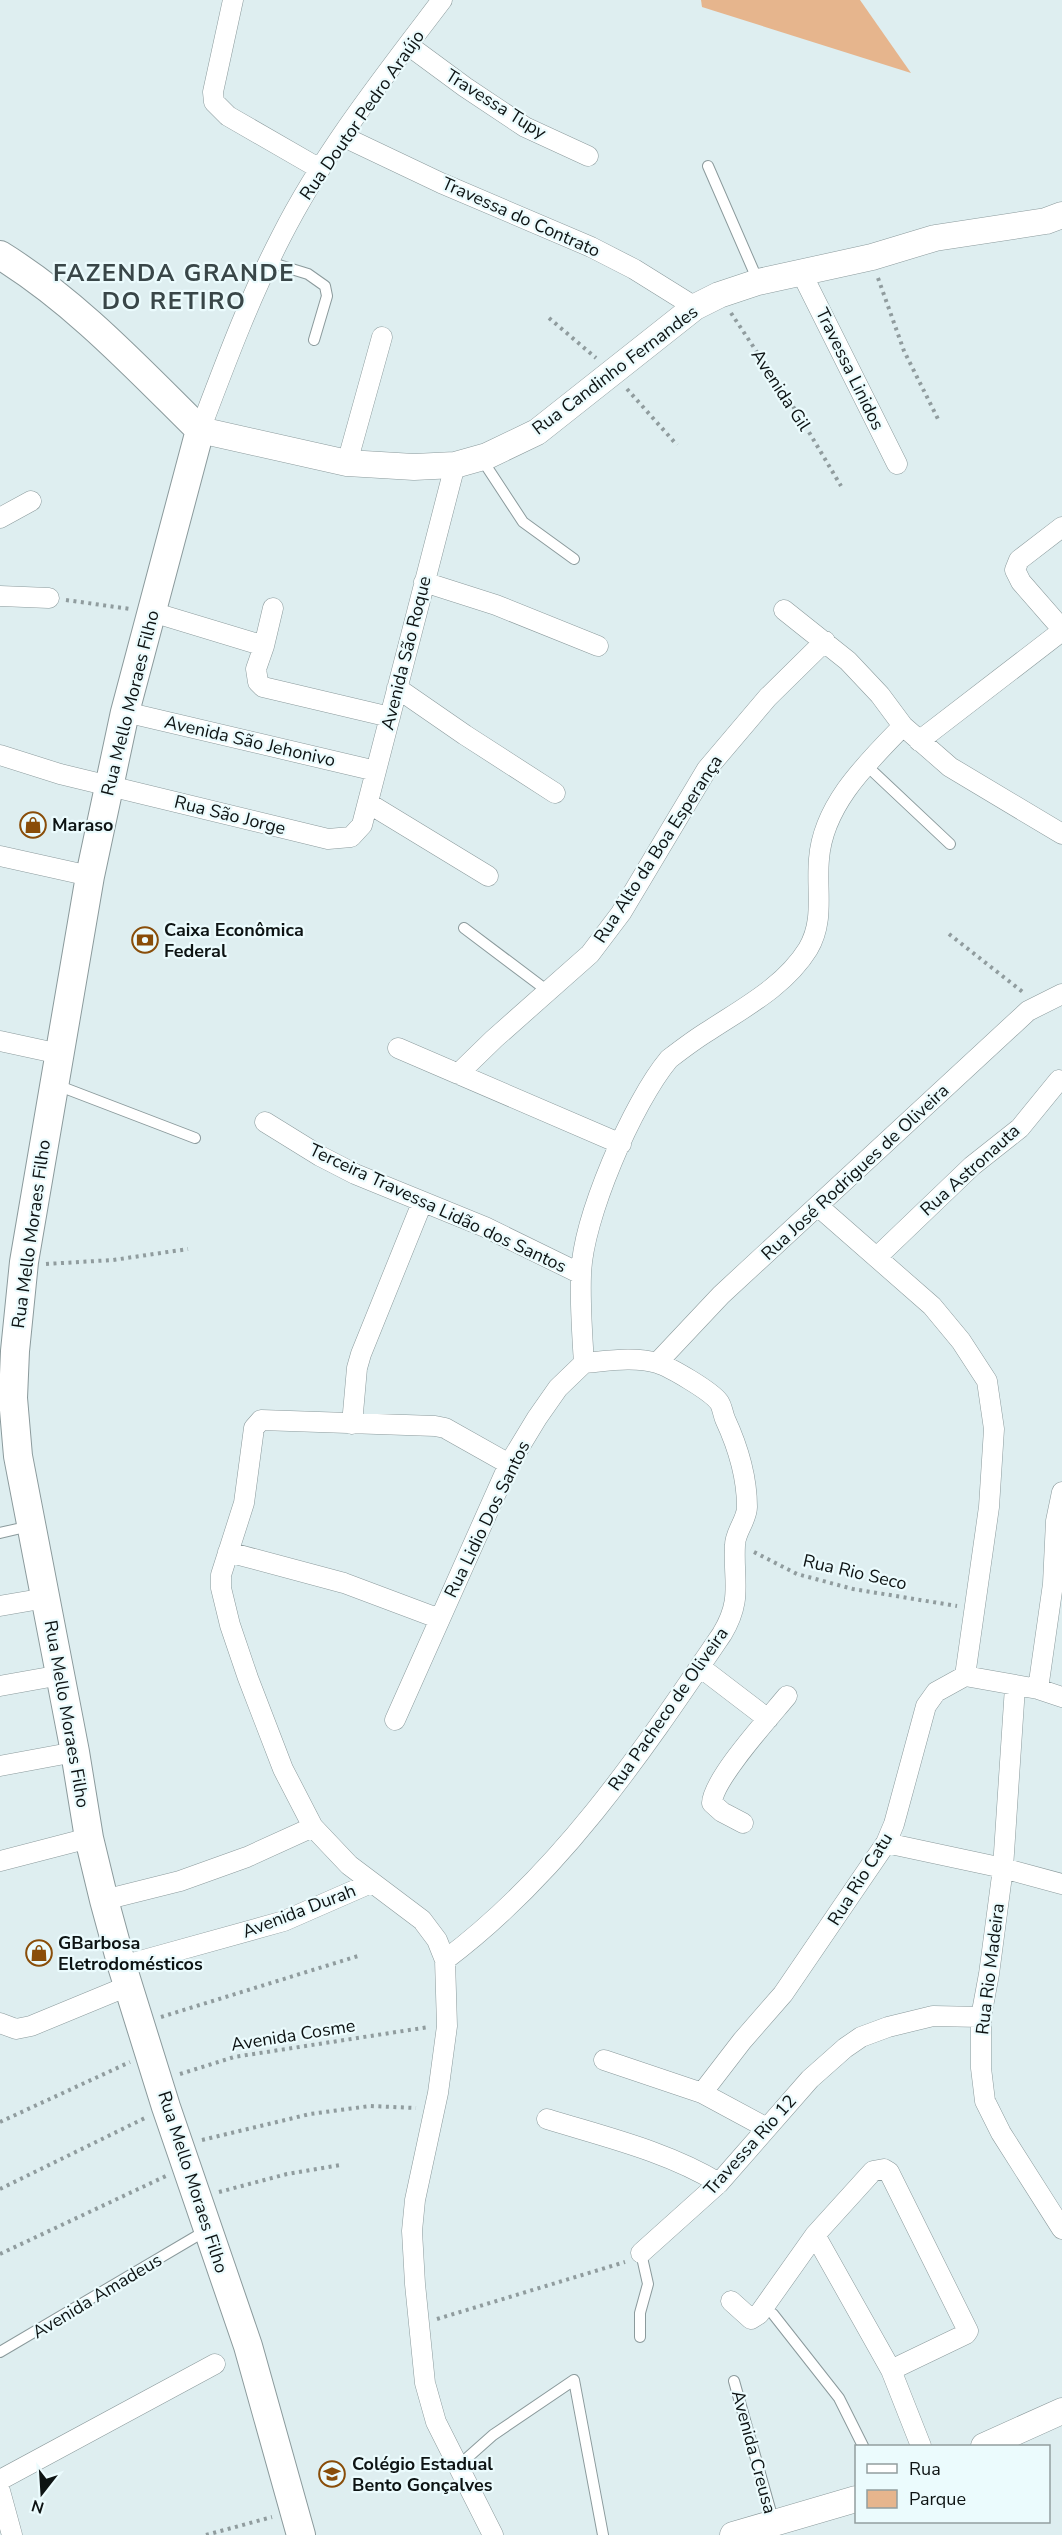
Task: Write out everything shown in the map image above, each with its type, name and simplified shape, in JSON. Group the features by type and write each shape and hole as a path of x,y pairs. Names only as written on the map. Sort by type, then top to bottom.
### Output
{"main road":[{"path":"0,255 67,303 200,430"},
{"name":"Rua Mello Moraes Filho","path":"200,430 125,712 109,785 90,876 24,1262 13,1398 18,1456 16,1529 46,1598 49,1677 75,1752 89,1838 125,1976 166,2107 200,2234 249,2346 301,2535"}],"street":[{"path":"233,0 213,92 214,102 228,116 320,169"},
{"name":"Rua Doutor Pedro Araújo","path":"200,430 232,346 269,262 320,169 442,0"},
{"name":"Travessa Tupy","path":"408,45 525,127 588,156"},
{"name":"Travessa do Contrato","path":"342,136 422,174 591,246 634,269 695,307"},
{"name":"Rua Candinho Fernandes","path":"200,430 347,464 414,467 455,465 481,457 537,432 620,380 695,307 719,295 758,282 872,257 935,238 1046,221 1062,215"},
{"name":"Travessa Linidos","path":"802,274 897,464"},
{"path":"347,464 382,337"},
{"name":"Avenida São Roque","path":"351,837 362,825 455,465"},
{"path":"0,518 31,501"},
{"path":"919,741 1062,630 1021,582 1015,570 1019,560 1062,527"},
{"path":"424,582 496,605 598,646"},
{"path":"0,596 49,598"},
{"path":"273,608 256,669 258,682 263,687 390,717"},
{"path":"784,610 848,661 880,695 903,726 919,741 971,782 1062,834"},
{"path":"152,612 264,646"},
{"name":"Rua Alto da Boa Esperança","path":"458,1074 590,954 621,913 707,770 768,697 825,641"},
{"path":"397,688 555,793"},
{"name":"Avenida São Jehonivo","path":"125,712 376,771"},
{"path":"584,1363 581,1274 593,1212 643,1096 655,1075 669,1059 777,985 794,968 808,948 818,927 819,858 829,820 854,778 903,726"},
{"path":"0,755 60,774 109,785"},
{"name":"Rua São Jorge","path":"109,785 328,839 351,837"},
{"path":"368,803 488,876"},
{"path":"0,856 90,876"},
{"name":"Rua José Rodrigues de Oliveira","path":"657,1363 722,1295 1028,1011 1062,994"},
{"path":"0,1041 60,1054"},
{"path":"398,1048 621,1144"},
{"name":"Rua Astronauta","path":"878,1256 972,1166 1020,1128 1059,1080"},
{"name":"Terceira Travessa Lidão dos Santos","path":"265,1122 320,1156 422,1203 485,1227 581,1274"},
{"path":"352,1424 357,1368 361,1354 422,1203"},
{"path":"819,1207 878,1256 932,1306 961,1341 987,1381 994,1429 989,1508 965,1676 1015,1687 1038,1689 1062,1696"},
{"name":"Rua Pacheco de Oliveira","path":"445,1960 481,1933 506,1910 577,1835 648,1743 732,1618 737,1586 734,1543 747,1510 744,1474 737,1446 719,1402 680,1374 657,1363 622,1360 584,1363"},
{"name":"Rua Lidio Dos Santos","path":"395,1720 509,1464 558,1388 584,1363"},
{"path":"493,2535 436,2422 425,2383 419,2324 412,2230 415,2200 438,2093 447,2026 445,1960 437,1940 422,1920 349,1865 313,1827 283,1769 230,1625 221,1588 222,1565 244,1503 253,1432 259,1422 264,1420 435,1426 446,1428 509,1464"},
{"path":"1038,1689 1053,1584 1056,1521 1062,1492"},
{"path":"228,1552 344,1583 440,1619"},
{"path":"0,1606 46,1598"},
{"path":"700,1667 768,1719"},
{"name":"Rua Rio Catu","path":"702,2093 742,2041 783,1994 886,1843 894,1824 926,1706 936,1692 965,1676"},
{"path":"0,1686 49,1677"},
{"name":"Rua Rio Madeira","path":"1015,1687 1003,1868 981,2017 981,2068 985,2101 1001,2133 1062,2229"},
{"path":"743,1823 712,1803 712,1795 723,1777 787,1696"},
{"path":"0,1766 75,1752"},
{"path":"104,1900 180,1881 247,1857 313,1827"},
{"path":"0,1861 89,1838"},
{"path":"886,1843 1003,1868 1062,1884"},
{"name":"Avenida Durah","path":"0,2023 16,2029 31,2026 125,1976 284,1921 371,1883"},
{"name":"Travessa Rio 12","path":"641,2253 719,2183 765,2127 810,2079 861,2037 888,2027 933,2016 981,2017"},
{"path":"604,2060 702,2093 765,2127"},
{"path":"547,2119 674,2160 696,2169 719,2183"},
{"path":"731,2301 751,2319 759,2314 815,2235 873,2171 884,2169 889,2172 968,2331 891,2370"},
{"path":"815,2235 891,2370 921,2445"},
{"path":"0,2480 215,2364"},
{"path":"986,2445 1062,2411"},
{"path":"0,2491 12,2535"},
{"path":"733,2535 855,2499"}],"lane":[{"path":"708,166 758,282"},
{"path":"269,262 308,274 325,286 325,302 314,340"},
{"path":"481,457 523,522 573,559"},
{"path":"866,765 950,844"},
{"path":"464,927 549,992"},
{"path":"54,1084 195,1138"},
{"name":"Avenida Amadeus","path":"0,2352 200,2234"},
{"path":"640,2337 640,2313 648,2284 641,2253"},
{"path":"773,2314 839,2398 862,2445"},
{"path":"457,2467 494,2435 574,2380 603,2535"},
{"name":"Avenida Creusa","path":"734,2381 774,2523"}],"path":[{"path":"872,257 904,351 939,421"},
{"name":"Avenida Gil","path":"719,295 800,417 841,486"},
{"path":"549,318 620,380 677,445"},
{"path":"49,598 152,612"},
{"path":"949,934 1039,1005"},
{"path":"24,1262 51,1264 113,1260 188,1249"},
{"name":"Rua Rio Seco","path":"734,1543 796,1574 853,1589 910,1600 975,1608"},
{"path":"158,2018 358,1956"},
{"name":"Avenida Cosme","path":"178,2074 234,2057 415,2028"},
{"path":"0,2122 135,2060"},
{"path":"200,2141 320,2113 370,2106 427,2108"},
{"path":"0,2189 166,2107"},
{"path":"207,2195 288,2174 341,2165"},
{"path":"0,2254 165,2177"},
{"path":"419,2324 622,2264 641,2253"},
{"path":"206,2535 278,2515"}],"green space":[{"path":"701,0 860,0 911,73 702,7"}],"place":[{"name":"Maraso","path":"33,825"},
{"name":"Caixa Econômica Federal","path":"145,940"},
{"name":"GBarbosa Eletrodomésticos","path":"39,1953"},
{"name":"Colégio Estadual Bento Gonçalves","path":"332,2474"}],"district":[{"name":"FAZENDA GRANDE DO RETIRO","path":"174,287"}]}
